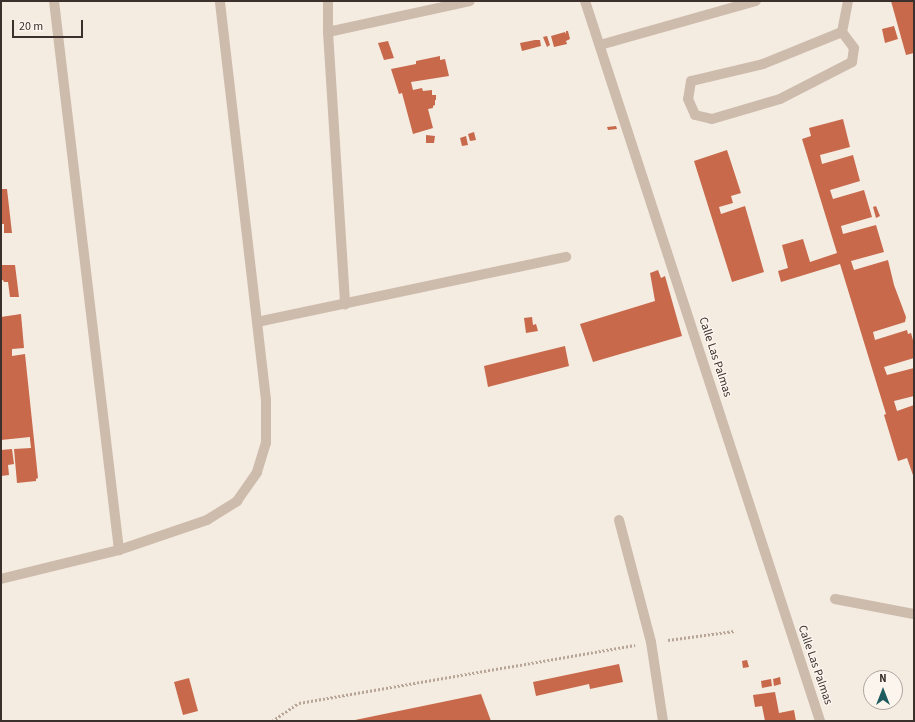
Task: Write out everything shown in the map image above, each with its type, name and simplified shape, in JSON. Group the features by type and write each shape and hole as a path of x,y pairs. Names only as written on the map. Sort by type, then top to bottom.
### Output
{"lane":[{"path":"54,1 119,550"},
{"path":"1,579 119,550 207,520 237,501 257,472 266,443 266,400 220,1"},
{"path":"328,1 328,32 345,304"},
{"path":"328,32 470,1"},
{"name":"Calle Las Palmas","path":"585,1 820,721"},
{"path":"600,45 756,1"},
{"path":"842,32 762,64 692,81 688,99 695,115 712,119 780,99 852,62 854,48 842,32 848,1"},
{"path":"257,322 566,257"},
{"path":"619,520 651,642 664,721"},
{"path":"835,599 914,614"}],"path":[{"path":"272,721 299,703 651,642 734,631"}],"building":[{"path":"891,1 914,1 914,53 906,55"},
{"path":"894,26 898,39 885,43 882,29"},
{"path":"566,31 568,31 570,39 566,41 567,44 554,47 551,36 565,32 566,34"},
{"path":"547,36 550,45 547,47 543,37"},
{"path":"540,40 541,46 522,51 520,43"},
{"path":"388,41 394,58 384,60 378,43"},
{"path":"440,56 440,60 445,59 449,76 411,82 413,90 422,88 423,91 432,90 432,95 436,95 435,105 433,108 428,109 433,128 413,134 402,93 399,94 391,69 416,64 416,61"},
{"path":"843,119 850,147 820,155 822,164 853,155 860,181 830,190 833,199 864,190 872,217 841,226 843,234 876,225 884,252 851,261 854,270 888,260 894,285 906,317 905,322 873,332 875,340 907,330 908,334 911,333 914,344 914,358 884,367 887,375 914,368 914,396 894,401 897,411 914,405 914,478 907,458 898,461 884,415 886,414 840,264 781,282 778,271 788,268 782,245 803,239 810,262 837,253 802,139 811,136 809,128"},
{"path":"616,126 617,129 608,130 607,127"},
{"path":"474,132 476,140 470,141 468,134"},
{"path":"426,135 435,136 434,143 426,143"},
{"path":"466,136 468,145 462,146 460,138"},
{"path":"727,150 741,193 731,196 733,203 719,207 721,214 745,206 764,272 732,282 694,161"},
{"path":"1,189 7,189 12,233 4,233 4,224 1,224"},
{"path":"876,206 880,216 876,218 873,207"},
{"path":"1,265 15,265 19,297 10,297 8,282 1,280"},
{"path":"658,270 661,278 665,276 682,336 593,362 580,324 655,301 650,273"},
{"path":"21,314 24,348 12,349 12,356 25,354 38,478 36,481 17,483 14,449 31,448 30,437 1,440 1,317"},
{"path":"532,317 533,325 536,324 538,331 526,333 524,318"},
{"path":"565,346 569,366 488,387 484,366"},
{"path":"12,449 14,464 8,465 9,475 1,476 1,450"},
{"path":"747,660 749,667 743,668 742,661"},
{"path":"619,664 623,682 590,689 589,684 536,696 533,682"},
{"path":"780,677 781,684 774,686 773,679"},
{"path":"189,678 198,711 183,715 174,682"},
{"path":"771,679 772,686 762,688 761,681"},
{"path":"775,692 779,713 794,710 796,721 765,721 762,706 755,707 753,695"},
{"path":"481,694 491,721 355,720"}]}
